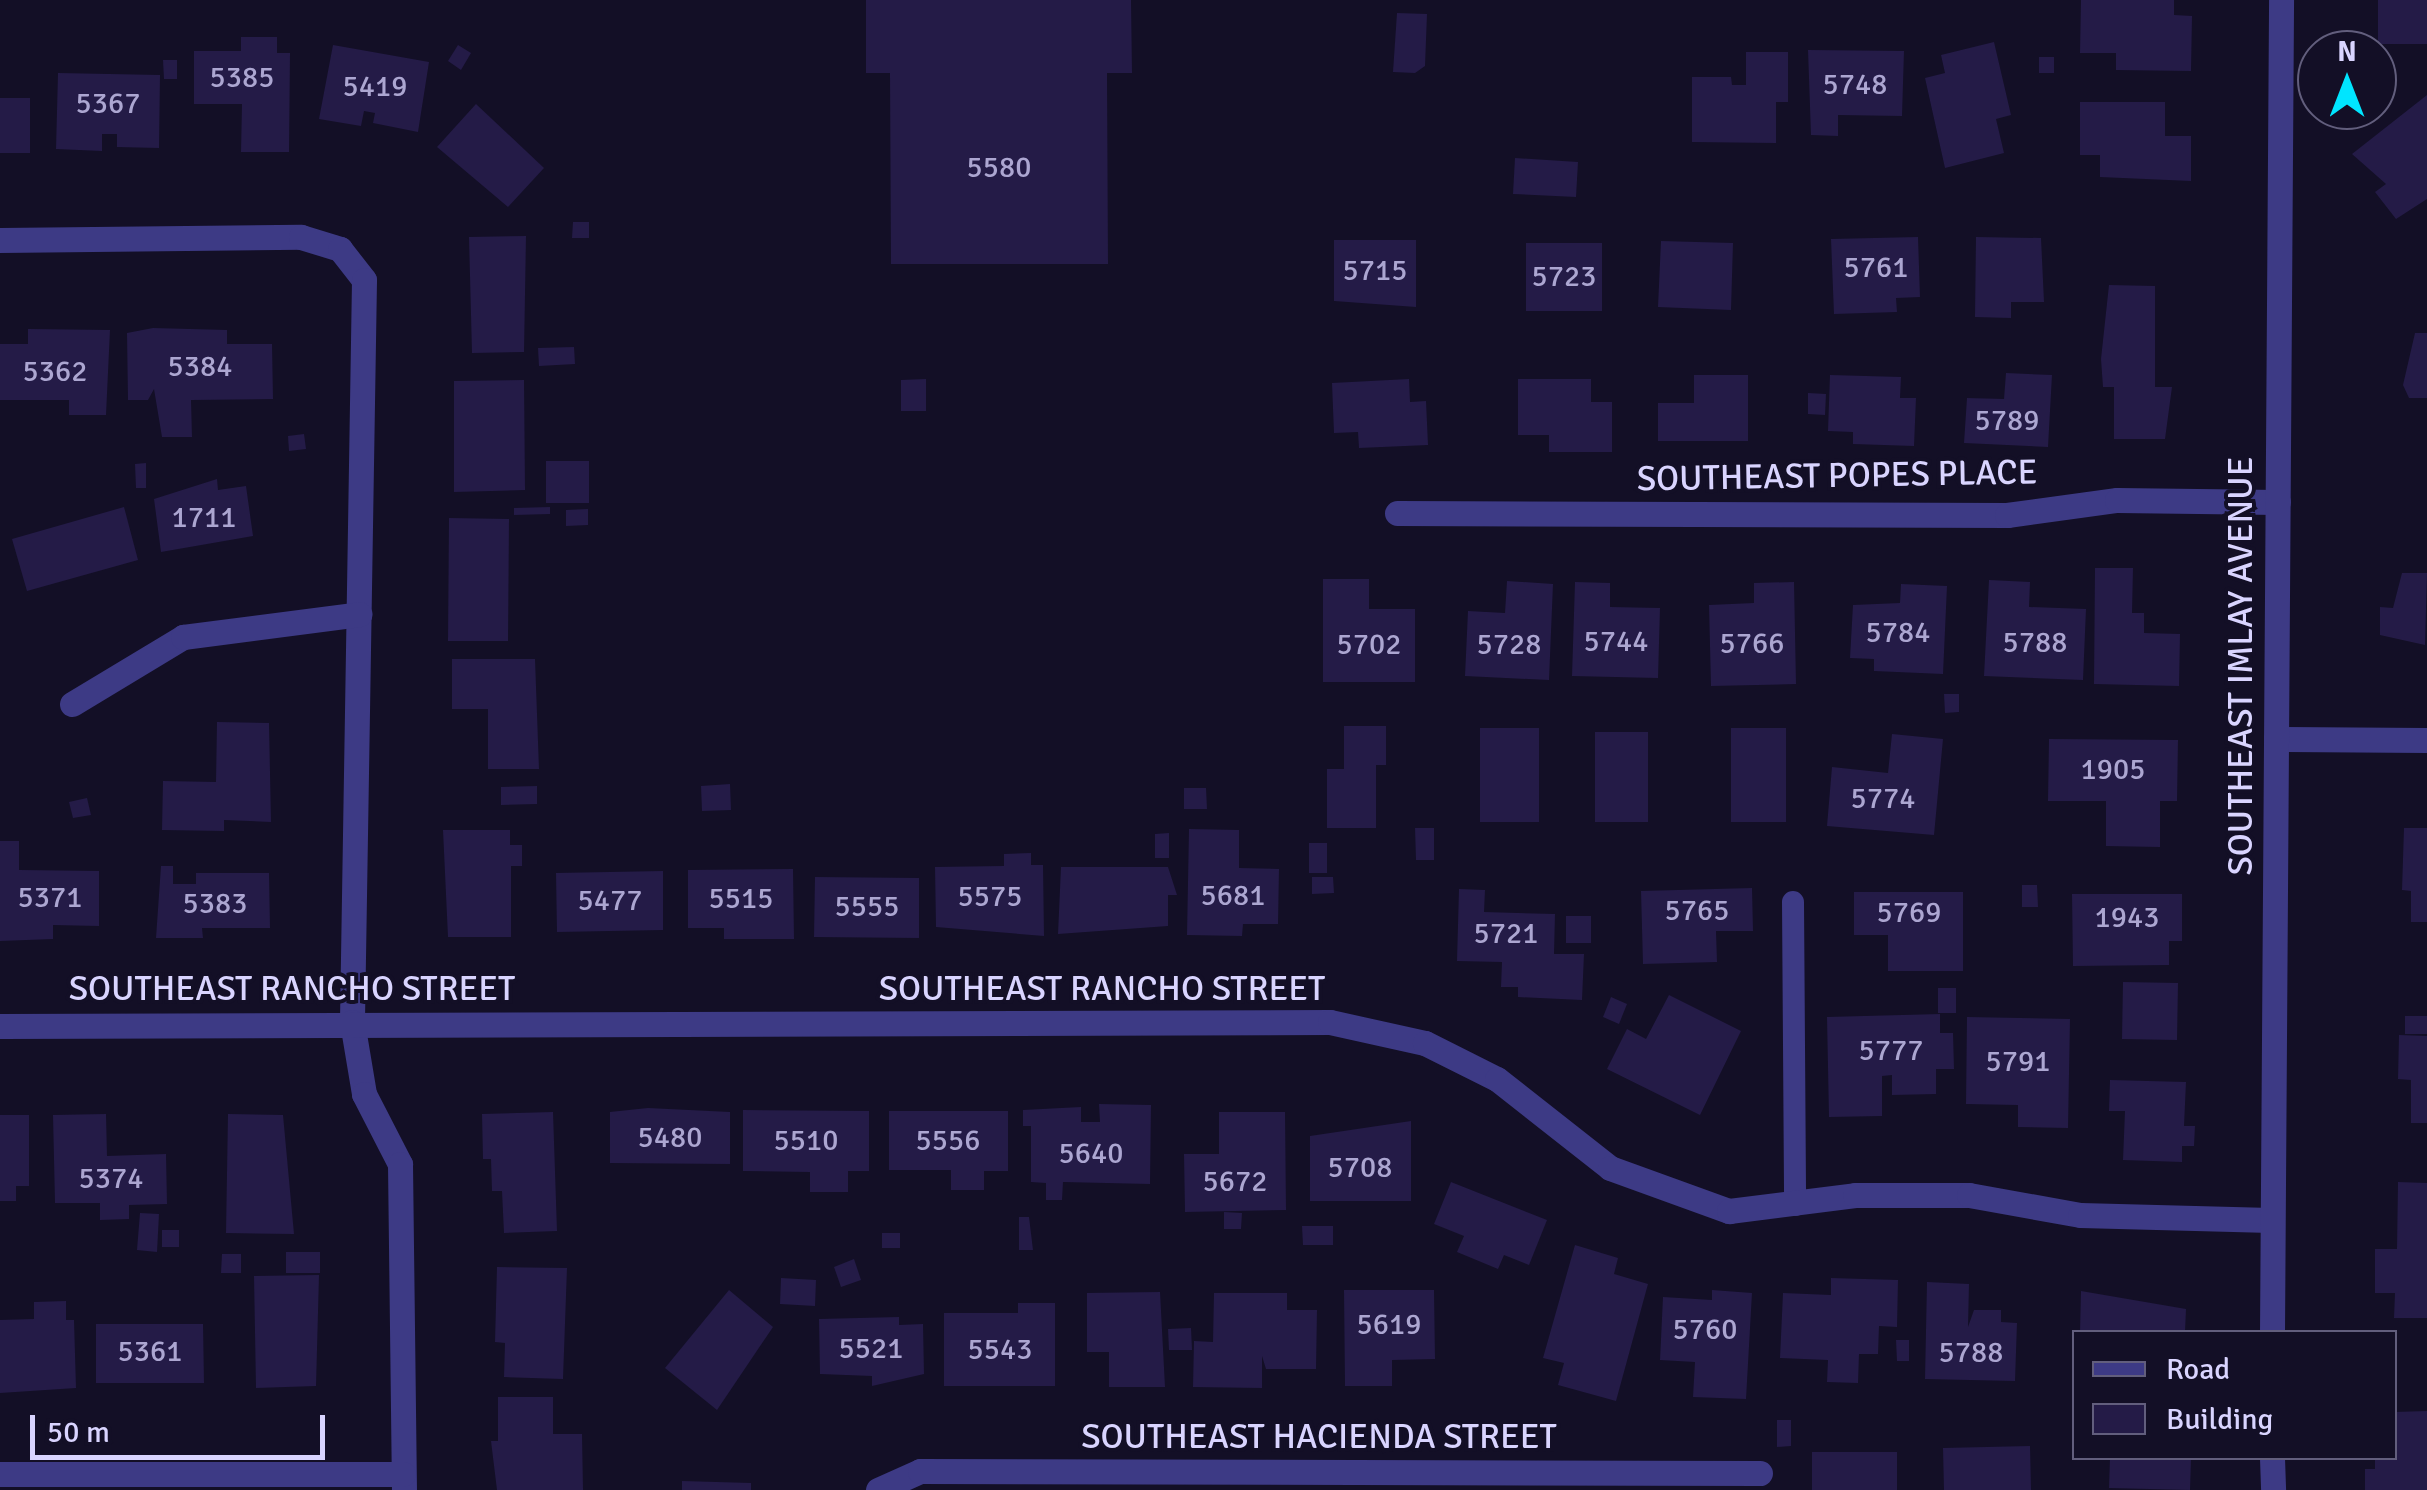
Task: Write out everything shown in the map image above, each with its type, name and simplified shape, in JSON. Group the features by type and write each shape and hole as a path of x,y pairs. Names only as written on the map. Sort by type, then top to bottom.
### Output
{"street":[{"name":"SOUTHEAST IMLAY AVENUE","path":"2272,1330 2281,0"},
{"path":"0,240 301,237 340,248 364,280 352,1022 364,1094 400,1164 404,1482 0,1474"},
{"name":"SOUTHEAST POPES PLACE","path":"1397,513 2007,514 2117,500 2278,502"},
{"path":"72,704 183,638 360,614"},
{"path":"2276,739 2427,740"},
{"name":"SOUTHEAST RANCHO STREET","path":"0,1026 1330,1022 1439,1050 1496,1079 1610,1168 1669,1196 1728,1211 1969,1196 2080,1215 2271,1220"},
{"path":"2272,1460 2272,1490"},
{"name":"SOUTHEAST HACIENDA STREET","path":"879,1488 920,1470 1760,1473"}],"lane":[{"path":"1793,902 1795,1204"}],"building":[{"path":"866,0 1131,0 1132,73 1107,73 1108,264 891,264 890,73 866,73"},
{"path":"2081,0 2174,0 2174,15 2192,16 2191,71 2116,70 2116,53 2080,53"},
{"path":"2378,0 2427,0 2427,44 2397,44 2397,30 2378,30"},
{"path":"1397,13 1427,14 1425,66 1415,73 1393,72"},
{"path":"241,37 277,37 277,53 290,53 289,152 241,152 242,104 194,104 194,51 241,51"},
{"path":"1994,42 2011,115 1996,119 2004,153 1945,168 1925,78 1945,73 1941,55"},
{"path":"333,45 429,62 418,132 373,123 375,113 364,111 361,126 319,119"},
{"path":"458,45 471,53 461,70 448,61"},
{"path":"1808,50 1904,51 1902,116 1838,115 1838,136 1811,135"},
{"path":"1746,52 1788,52 1788,102 1776,102 1776,143 1692,142 1692,77 1731,77 1732,85 1746,85"},
{"path":"2039,57 2054,57 2054,73 2039,73"},
{"path":"163,60 177,60 177,79 164,79"},
{"path":"58,73 160,75 159,148 117,147 117,134 102,134 102,151 56,149"},
{"path":"2427,95 2427,199 2396,219 2375,192 2386,184 2352,154 2383,130 2397,130 2397,119"},
{"path":"0,98 30,98 30,153 0,153"},
{"path":"2080,102 2165,102 2165,136 2191,136 2191,181 2100,177 2100,155 2080,155"},
{"path":"476,104 544,168 508,207 437,147"},
{"path":"1515,158 1578,162 1576,197 1513,194"},
{"path":"573,222 589,222 589,238 572,238"},
{"path":"526,236 524,352 472,353 469,237"},
{"path":"1918,237 1920,297 1896,298 1897,312 1834,314 1831,239"},
{"path":"1976,237 2041,238 2044,302 2011,302 2011,318 1975,317"},
{"path":"1334,240 1416,240 1416,307 1334,301"},
{"path":"1661,241 1733,243 1731,310 1658,307"},
{"path":"1526,243 1602,243 1602,311 1526,311"},
{"path":"2109,285 2155,286 2155,387 2172,387 2165,439 2114,439 2114,387 2103,387 2101,359"},
{"path":"153,328 227,330 227,344 272,344 273,399 191,400 192,437 162,437 154,389 148,400 128,400 127,333"},
{"path":"28,329 110,330 106,415 69,415 69,400 0,400 0,344 28,344"},
{"path":"2415,333 2427,333 2427,398 2409,398 2403,385"},
{"path":"574,347 575,364 539,366 538,348"},
{"path":"2006,373 2052,375 2048,447 1964,443 1967,398 2004,399"},
{"path":"1694,375 1748,375 1748,441 1658,441 1658,403 1694,403"},
{"path":"1830,375 1901,377 1900,398 1916,398 1914,446 1853,444 1853,432 1828,431"},
{"path":"926,379 926,411 901,411 901,380"},
{"path":"1409,379 1410,402 1426,401 1428,445 1359,448 1358,432 1334,433 1332,383"},
{"path":"1518,379 1591,379 1591,402 1612,402 1612,452 1549,452 1549,435 1518,435"},
{"path":"524,380 525,490 454,492 454,381"},
{"path":"1808,393 1826,394 1825,415 1808,414"},
{"path":"304,434 306,449 289,451 288,436"},
{"path":"546,461 589,461 589,503 546,503"},
{"path":"146,463 146,488 136,488 135,464"},
{"path":"217,479 218,490 246,486 253,536 161,552 154,499"},
{"path":"124,507 138,560 27,591 12,539"},
{"path":"550,507 550,514 514,515 514,508"},
{"path":"588,509 588,525 566,526 566,510"},
{"path":"449,518 509,519 508,641 448,641"},
{"path":"2095,568 2133,568 2132,613 2144,613 2144,633 2180,634 2179,686 2094,684"},
{"path":"2402,573 2427,573 2425,645 2380,635 2380,607 2393,608"},
{"path":"1323,579 1369,579 1369,609 1415,609 1415,682 1323,682"},
{"path":"1989,580 2030,582 2029,607 2086,609 2083,680 1984,676"},
{"path":"1507,581 1553,584 1549,680 1465,676 1468,611 1505,613"},
{"path":"1575,582 1610,583 1610,607 1660,608 1658,678 1572,676"},
{"path":"1794,582 1796,684 1711,686 1709,605 1754,603 1754,583"},
{"path":"1901,584 1947,586 1943,674 1874,671 1874,659 1850,658 1853,605 1900,603"},
{"path":"452,659 535,659 539,769 488,769 488,709 452,709"},
{"path":"1944,694 1959,694 1959,712 1945,713"},
{"path":"217,722 269,723 271,822 224,820 224,831 162,830 163,781 216,782"},
{"path":"1344,726 1386,726 1386,765 1376,765 1376,828 1327,828 1327,769 1344,769"},
{"path":"1480,728 1539,728 1539,822 1480,822"},
{"path":"1731,728 1786,728 1786,822 1731,822"},
{"path":"1595,732 1648,732 1648,822 1595,822"},
{"path":"1892,734 1943,739 1934,835 1827,826 1832,767 1888,773"},
{"path":"2049,739 2178,740 2177,801 2160,801 2160,847 2106,846 2106,801 2048,801"},
{"path":"730,784 731,810 702,811 701,786"},
{"path":"537,786 537,804 501,805 501,787"},
{"path":"1184,788 1206,788 1207,809 1184,809"},
{"path":"87,798 91,815 73,818 69,802"},
{"path":"1415,828 1434,828 1434,860 1416,860"},
{"path":"2404,828 2427,828 2427,922 2411,922 2411,891 2402,890"},
{"path":"1189,829 1239,830 1239,868 1279,869 1278,924 1243,924 1242,936 1187,935"},
{"path":"443,830 510,830 510,845 522,845 522,866 511,866 511,937 448,937"},
{"path":"1169,833 1169,858 1155,858 1155,834"},
{"path":"0,841 19,841 19,870 99,871 99,926 53,925 53,939 0,941"},
{"path":"1309,843 1327,843 1327,873 1309,873"},
{"path":"1031,853 1031,865 1043,865 1044,936 936,927 935,867 1004,866 1004,854"},
{"path":"161,866 173,866 173,884 196,884 196,873 269,873 270,928 202,928 203,938 156,938"},
{"path":"1061,867 1168,867 1177,895 1168,895 1168,926 1058,934"},
{"path":"793,869 794,939 724,939 724,928 688,928 688,870"},
{"path":"663,871 663,930 557,932 556,873"},
{"path":"815,877 919,878 919,938 814,937"},
{"path":"1312,877 1333,877 1334,893 1312,894"},
{"path":"2022,885 2037,885 2038,907 2022,907"},
{"path":"1752,888 1753,931 1716,931 1717,962 1643,964 1641,891"},
{"path":"1459,889 1485,890 1484,912 1555,914 1554,954 1584,954 1582,1000 1518,997 1518,987 1501,987 1502,962 1457,961"},
{"path":"1854,892 1963,892 1963,971 1888,971 1888,935 1854,935"},
{"path":"2072,894 2182,894 2182,941 2169,941 2169,965 2073,966"},
{"path":"1566,916 1591,916 1591,943 1566,943"},
{"path":"2123,982 2178,983 2177,1040 2122,1039"},
{"path":"1938,988 1956,988 1956,1013 1938,1013"},
{"path":"1669,995 1741,1031 1700,1115 1607,1069 1627,1029 1646,1039"},
{"path":"1611,997 1627,1004 1619,1024 1603,1017"},
{"path":"1940,1014 1940,1033 1953,1033 1954,1069 1936,1069 1936,1094 1892,1095 1892,1075 1882,1076 1882,1116 1829,1117 1827,1017"},
{"path":"2405,1016 2427,1016 2427,1034 2405,1034"},
{"path":"1967,1017 2070,1019 2068,1128 2018,1127 2018,1105 1966,1104"},
{"path":"2399,1035 2427,1036 2427,1123 2411,1123 2411,1080 2398,1079"},
{"path":"2110,1080 2186,1082 2184,1126 2195,1126 2194,1146 2182,1146 2182,1162 2123,1160 2125,1111 2109,1111"},
{"path":"1099,1104 1151,1105 1150,1184 1063,1182 1062,1200 1046,1200 1046,1183 1031,1182 1031,1126 1023,1126 1023,1110 1081,1107 1081,1122 1100,1122"},
{"path":"648,1108 730,1112 730,1164 610,1163 610,1112"},
{"path":"743,1110 869,1111 869,1171 848,1171 848,1192 810,1192 810,1172 743,1171"},
{"path":"889,1111 1008,1111 1008,1171 984,1171 984,1190 951,1190 951,1170 889,1170"},
{"path":"553,1112 557,1231 504,1233 502,1191 492,1191 491,1159 483,1159 482,1114"},
{"path":"1219,1112 1285,1112 1286,1210 1185,1212 1184,1154 1219,1154"},
{"path":"106,1114 107,1156 166,1154 167,1204 129,1205 129,1219 100,1220 100,1203 55,1203 53,1115"},
{"path":"228,1114 283,1115 294,1234 226,1233"},
{"path":"0,1115 29,1115 29,1186 16,1186 16,1201 0,1201"},
{"path":"1411,1121 1411,1201 1310,1201 1310,1136"},
{"path":"1451,1182 1547,1220 1529,1265 1504,1255 1498,1269 1457,1252 1464,1236 1434,1224"},
{"path":"2398,1182 2427,1183 2427,1318 2394,1318 2395,1293 2375,1293 2375,1249 2397,1249"},
{"path":"1224,1212 1242,1213 1241,1229 1224,1229"},
{"path":"140,1213 159,1214 157,1252 137,1250"},
{"path":"1019,1217 1029,1217 1033,1250 1019,1250"},
{"path":"1302,1226 1333,1226 1333,1245 1303,1245"},
{"path":"162,1230 179,1230 179,1247 162,1247"},
{"path":"882,1233 900,1233 900,1248 882,1248"},
{"path":"1575,1245 1618,1258 1614,1274 1648,1284 1616,1401 1558,1385 1564,1363 1543,1358"},
{"path":"286,1252 320,1252 320,1273 286,1273"},
{"path":"222,1254 241,1254 241,1273 221,1273"},
{"path":"854,1259 861,1280 841,1287 834,1267"},
{"path":"497,1267 567,1268 563,1379 504,1377 505,1343 495,1342"},
{"path":"319,1275 316,1386 256,1388 254,1276"},
{"path":"781,1278 816,1280 815,1306 780,1304"},
{"path":"1831,1278 1898,1280 1897,1327 1879,1326 1878,1354 1859,1354 1858,1383 1827,1382 1828,1360 1780,1358 1783,1293 1831,1295"},
{"path":"1927,1282 1969,1284 1968,1327 1974,1310 2001,1310 2001,1322 2017,1323 2015,1381 1925,1379"},
{"path":"729,1290 773,1327 717,1410 665,1368"},
{"path":"1344,1290 1434,1290 1435,1359 1392,1360 1392,1386 1345,1386"},
{"path":"1712,1290 1752,1293 1746,1399 1693,1397 1695,1362 1660,1360 1663,1297 1712,1300"},
{"path":"2081,1291 2186,1309 2185,1330 2080,1330"},
{"path":"1160,1292 1165,1387 1109,1387 1109,1352 1087,1352 1087,1293"},
{"path":"1214,1293 1287,1293 1287,1310 1317,1310 1316,1369 1266,1369 1262,1356 1262,1388 1193,1387 1194,1341 1213,1342"},
{"path":"66,1301 66,1320 74,1320 76,1388 0,1393 0,1320 34,1319 34,1302"},
{"path":"1018,1303 1055,1303 1055,1386 944,1386 944,1313 1018,1313"},
{"path":"899,1317 899,1325 923,1324 924,1374 872,1386 872,1376 820,1374 819,1319"},
{"path":"96,1324 203,1324 204,1383 96,1383"},
{"path":"1191,1328 1192,1350 1169,1350 1168,1329"},
{"path":"1896,1340 1909,1340 1909,1361 1897,1361"},
{"path":"498,1397 553,1397 553,1434 582,1434 583,1490 497,1490 491,1441 498,1441"},
{"path":"2427,1411 2427,1490 2365,1490 2365,1469 2375,1469 2375,1460 2397,1460 2397,1412"},
{"path":"1777,1420 1791,1420 1791,1446 1777,1447"},
{"path":"2030,1446 2031,1490 1944,1490 1943,1448"},
{"path":"1812,1452 1897,1452 1897,1490 1812,1490"},
{"path":"2110,1460 2191,1460 2190,1490 2109,1488"},
{"path":"682,1481 751,1483 751,1490 682,1490"}]}
